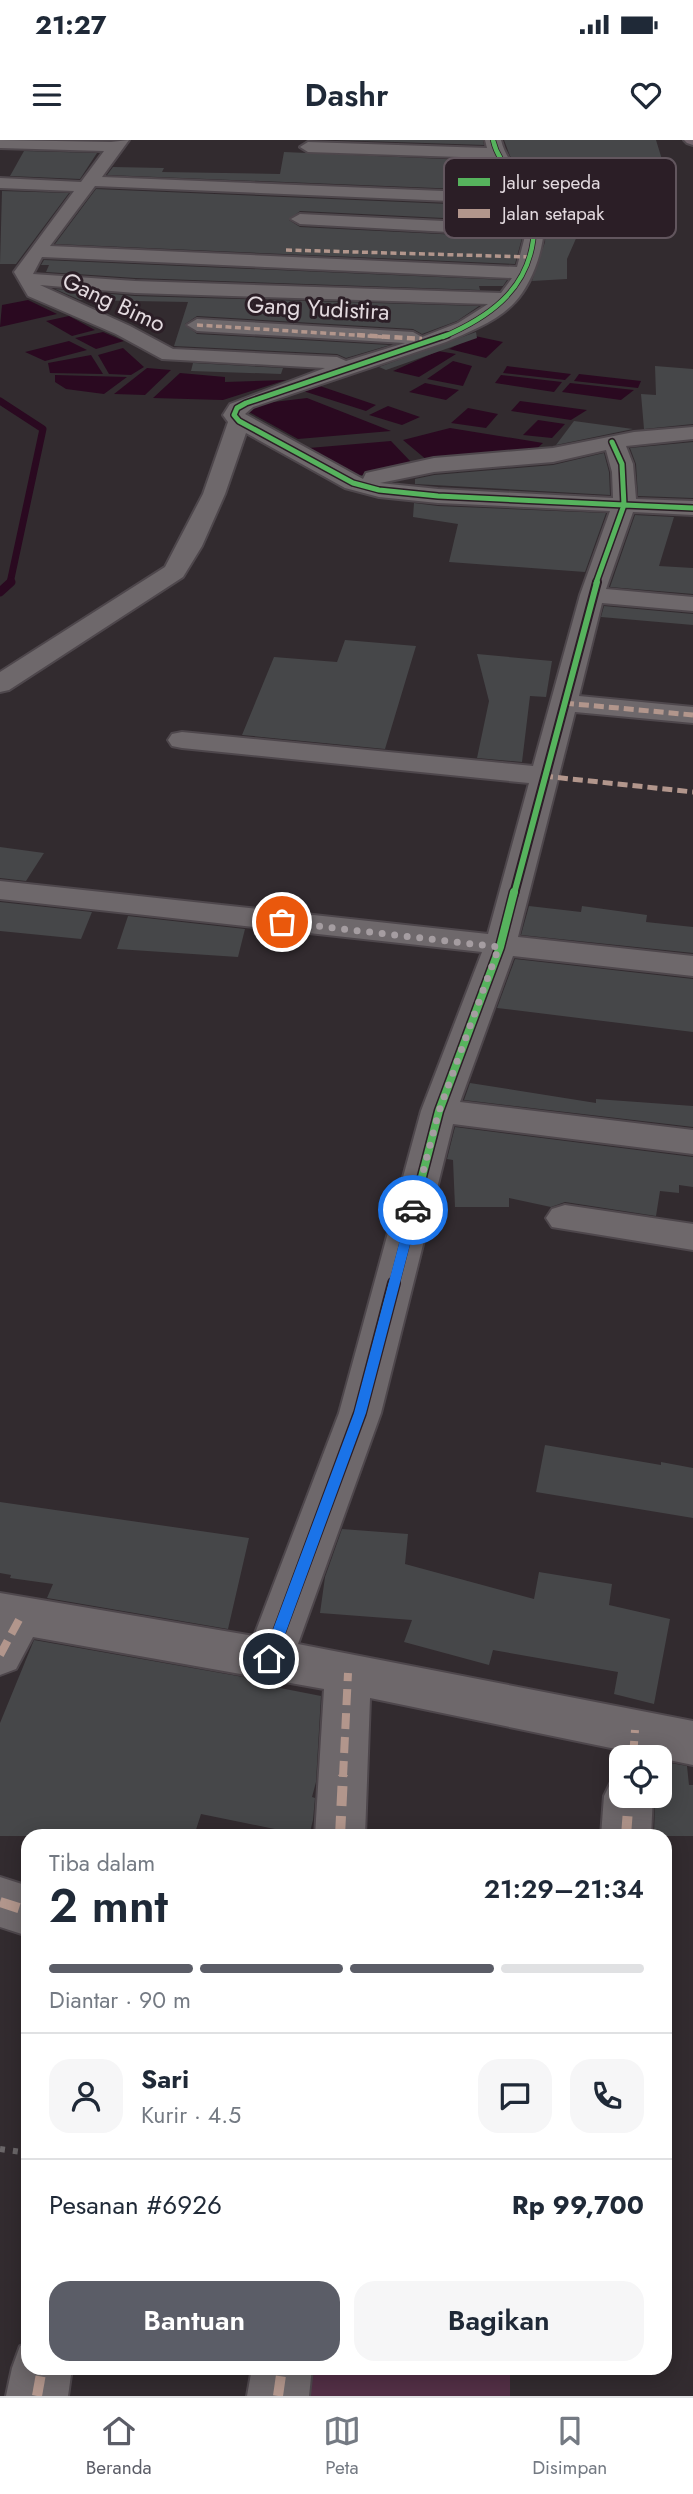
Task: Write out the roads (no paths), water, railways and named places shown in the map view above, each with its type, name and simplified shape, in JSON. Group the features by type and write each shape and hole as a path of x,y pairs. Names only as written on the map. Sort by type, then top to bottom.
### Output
{"street":[{"path":"0,143 118,144"},
{"name":"Gang Bimo","path":"118,144 23,272 35,292 123,330 169,355 361,363"},
{"path":"308,147 493,146"},
{"path":"75,168 92,179"},
{"path":"0,183 92,179 444,195"},
{"path":"71,206 98,207"},
{"path":"300,219 444,226"},
{"path":"236,414 361,363 436,340 482,319 508,299 528,265 533,238"},
{"path":"286,250 528,265"},
{"path":"37,251 528,265"},
{"path":"25,278 135,287 508,299"},
{"name":"Gang Yudistira","path":"197,325 436,340"},
{"path":"236,414 353,483 379,490 438,496 693,508"},
{"path":"0,684 174,572 190,546 214,494 236,414"},
{"path":"353,483 434,465 553,455 634,438 693,433"},
{"path":"269,1659 360,1413 439,1111 499,947 592,596 624,505 624,475 612,442"},
{"path":"592,596 693,604"},
{"path":"564,703 693,715"},
{"path":"182,740 543,776"},
{"path":"0,890 499,947 693,966"},
{"path":"439,1111 693,1142"},
{"path":"565,1217 693,1237"},
{"path":"7,1628 269,1659 348,1673 634,1743 693,1743"},
{"path":"341,1829 348,1673"},
{"path":"627,1829 628,1808"},
{"path":"0,1902 21,1909"},
{"path":"37,2396 41,2375"},
{"path":"278,2396 281,2375"}],"waterway":[{"path":"0,401 43,429 10,583"},
{"path":"0,592 10,583"}]}
